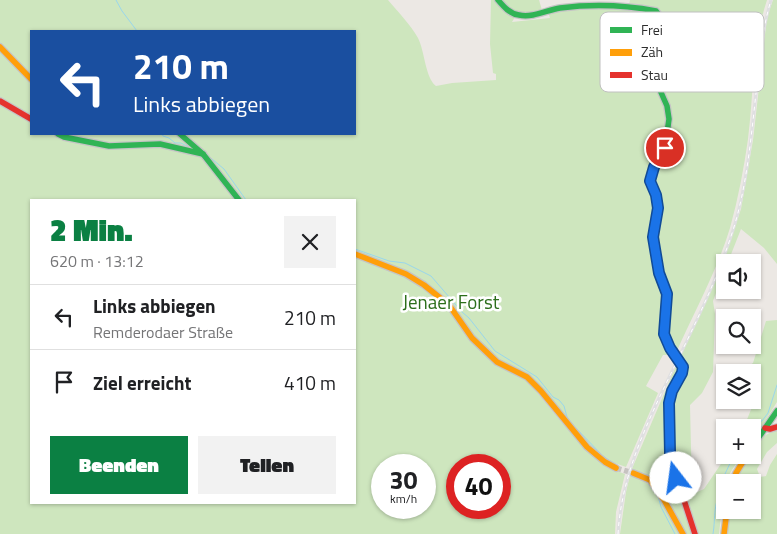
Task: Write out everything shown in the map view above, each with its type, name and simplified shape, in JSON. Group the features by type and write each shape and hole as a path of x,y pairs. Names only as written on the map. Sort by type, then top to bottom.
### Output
{"street":[{"path":"498,0 510,12 522,17 552,9 618,6 657,12"},
{"path":"0,47 30,77"},
{"path":"661,92 667,106 669,119 665,148 654,167 650,181 656,195 658,208 653,237 659,273 667,294 664,334 671,350 681,363 683,371 669,399 670,453 672,466 695,534"},
{"path":"0,101 30,118"},
{"path":"60,135 109,146 160,144 203,154"},
{"path":"181,135 203,154 238,199"},
{"path":"356,254 406,274 449,305 472,338 497,362 527,377 541,391 587,447 604,462 616,468"},
{"path":"761,434 777,411"},
{"path":"765,428 772,429 777,427"},
{"path":"634,473 650,480 684,534"},
{"path":"724,534 726,519"}],"green space":[{"name":"Jenaer Forst","path":"0,0 388,0 418,38 427,71 436,86 496,80 496,74 493,73 490,44 491,0 495,0 503,10 515,17 512,22 550,18 548,11 618,7 649,12 600,12 600,92 661,92 667,113 665,143 650,173 656,201 653,228 665,290 663,330 670,349 668,355 663,355 646,386 658,393 626,467 606,460 589,447 532,379 529,383 585,448 598,459 625,474 616,512 615,534 0,534 0,103 30,119 30,135 59,135 109,148 175,147 109,145 67,135 356,135 356,30 30,30 30,76 0,46"},
{"path":"501,0 539,0 542,10 519,13 515,12"},
{"path":"630,0 767,0 763,12 652,12 629,5"},
{"path":"773,0 777,0 777,264 764,248 741,229 731,254 726,254 741,209 753,140 758,92 764,92 764,43 767,17"},
{"path":"0,49 30,79 30,115 0,99"},
{"path":"661,92 752,92 748,139 730,228 721,254 716,254 716,267 676,353 666,334 668,303 655,242 659,215 652,178 661,158 671,119"},
{"path":"716,277 716,293 713,301 715,314 713,372 702,393 690,405 692,491 697,492 704,489 721,464 736,464 730,474 716,474 716,519 721,519 719,534 696,534 677,478 670,446 674,437 671,427 670,403 683,374 680,358"},
{"path":"777,320 777,402 761,427 761,419 747,419 751,409 761,409 761,364 752,364 756,354 761,354 761,337 766,321"},
{"path":"678,361 682,367 669,395 669,453 695,534 685,534 659,487 648,478 631,471"},
{"path":"777,429 777,443 767,452 761,462 761,441 764,436"},
{"path":"777,454 777,534 727,534 729,519 761,519 761,477 766,476"},
{"path":"746,464 760,464 757,469 759,474 739,474"},
{"path":"630,475 640,478 648,484 660,499 681,534 620,534"}],"waterway":[{"path":"116,0 136,30"},
{"path":"162,135 175,143 181,143 189,147"},
{"path":"206,154 224,169 245,199"},
{"path":"356,249 389,261 405,263 431,276 469,318 495,351 537,377 553,397 564,406 567,417 573,425 603,456 613,463"},
{"path":"761,421 768,413 777,385"},
{"path":"713,534 716,504 725,487 724,476 730,464"},
{"path":"658,496 661,507 675,534"}],"tunnel":[{"path":"616,468 633,473"}],"railway":[{"path":"764,29 771,0"},
{"path":"618,534 627,479 639,445 710,291 734,227 745,178 756,92"}],"traffic: fast":[{"path":"498,0 510,12 524,16 560,8 584,6 632,7 657,12"},
{"path":"653,236 658,208 656,195 650,181 654,167 665,148 669,119 667,106 661,92"},
{"path":"60,135 109,146 160,144 203,154"},
{"path":"181,135 203,154 238,199"},
{"path":"761,434 777,411"}],"traffic: slow":[{"path":"0,47 30,78"},
{"path":"653,236 659,273 667,294 664,335 671,350"},
{"path":"356,254 406,274 424,285 449,305 472,338 497,362 527,377 541,391 587,447 605,462 616,468"},
{"path":"736,474 742,464"},
{"path":"633,473 650,480 664,500 683,534"},
{"path":"724,534 726,519"}],"traffic: jam":[{"path":"0,101 30,118"},
{"path":"671,350 681,363"},
{"path":"681,363 680,376 669,399 670,457 695,534"},
{"path":"765,428 777,427"}],"route":[{"path":"665,148 654,167 650,181 656,195 658,208 653,237 659,273 667,294 664,334 670,348 683,367 669,399 670,453 676,478"}]}
